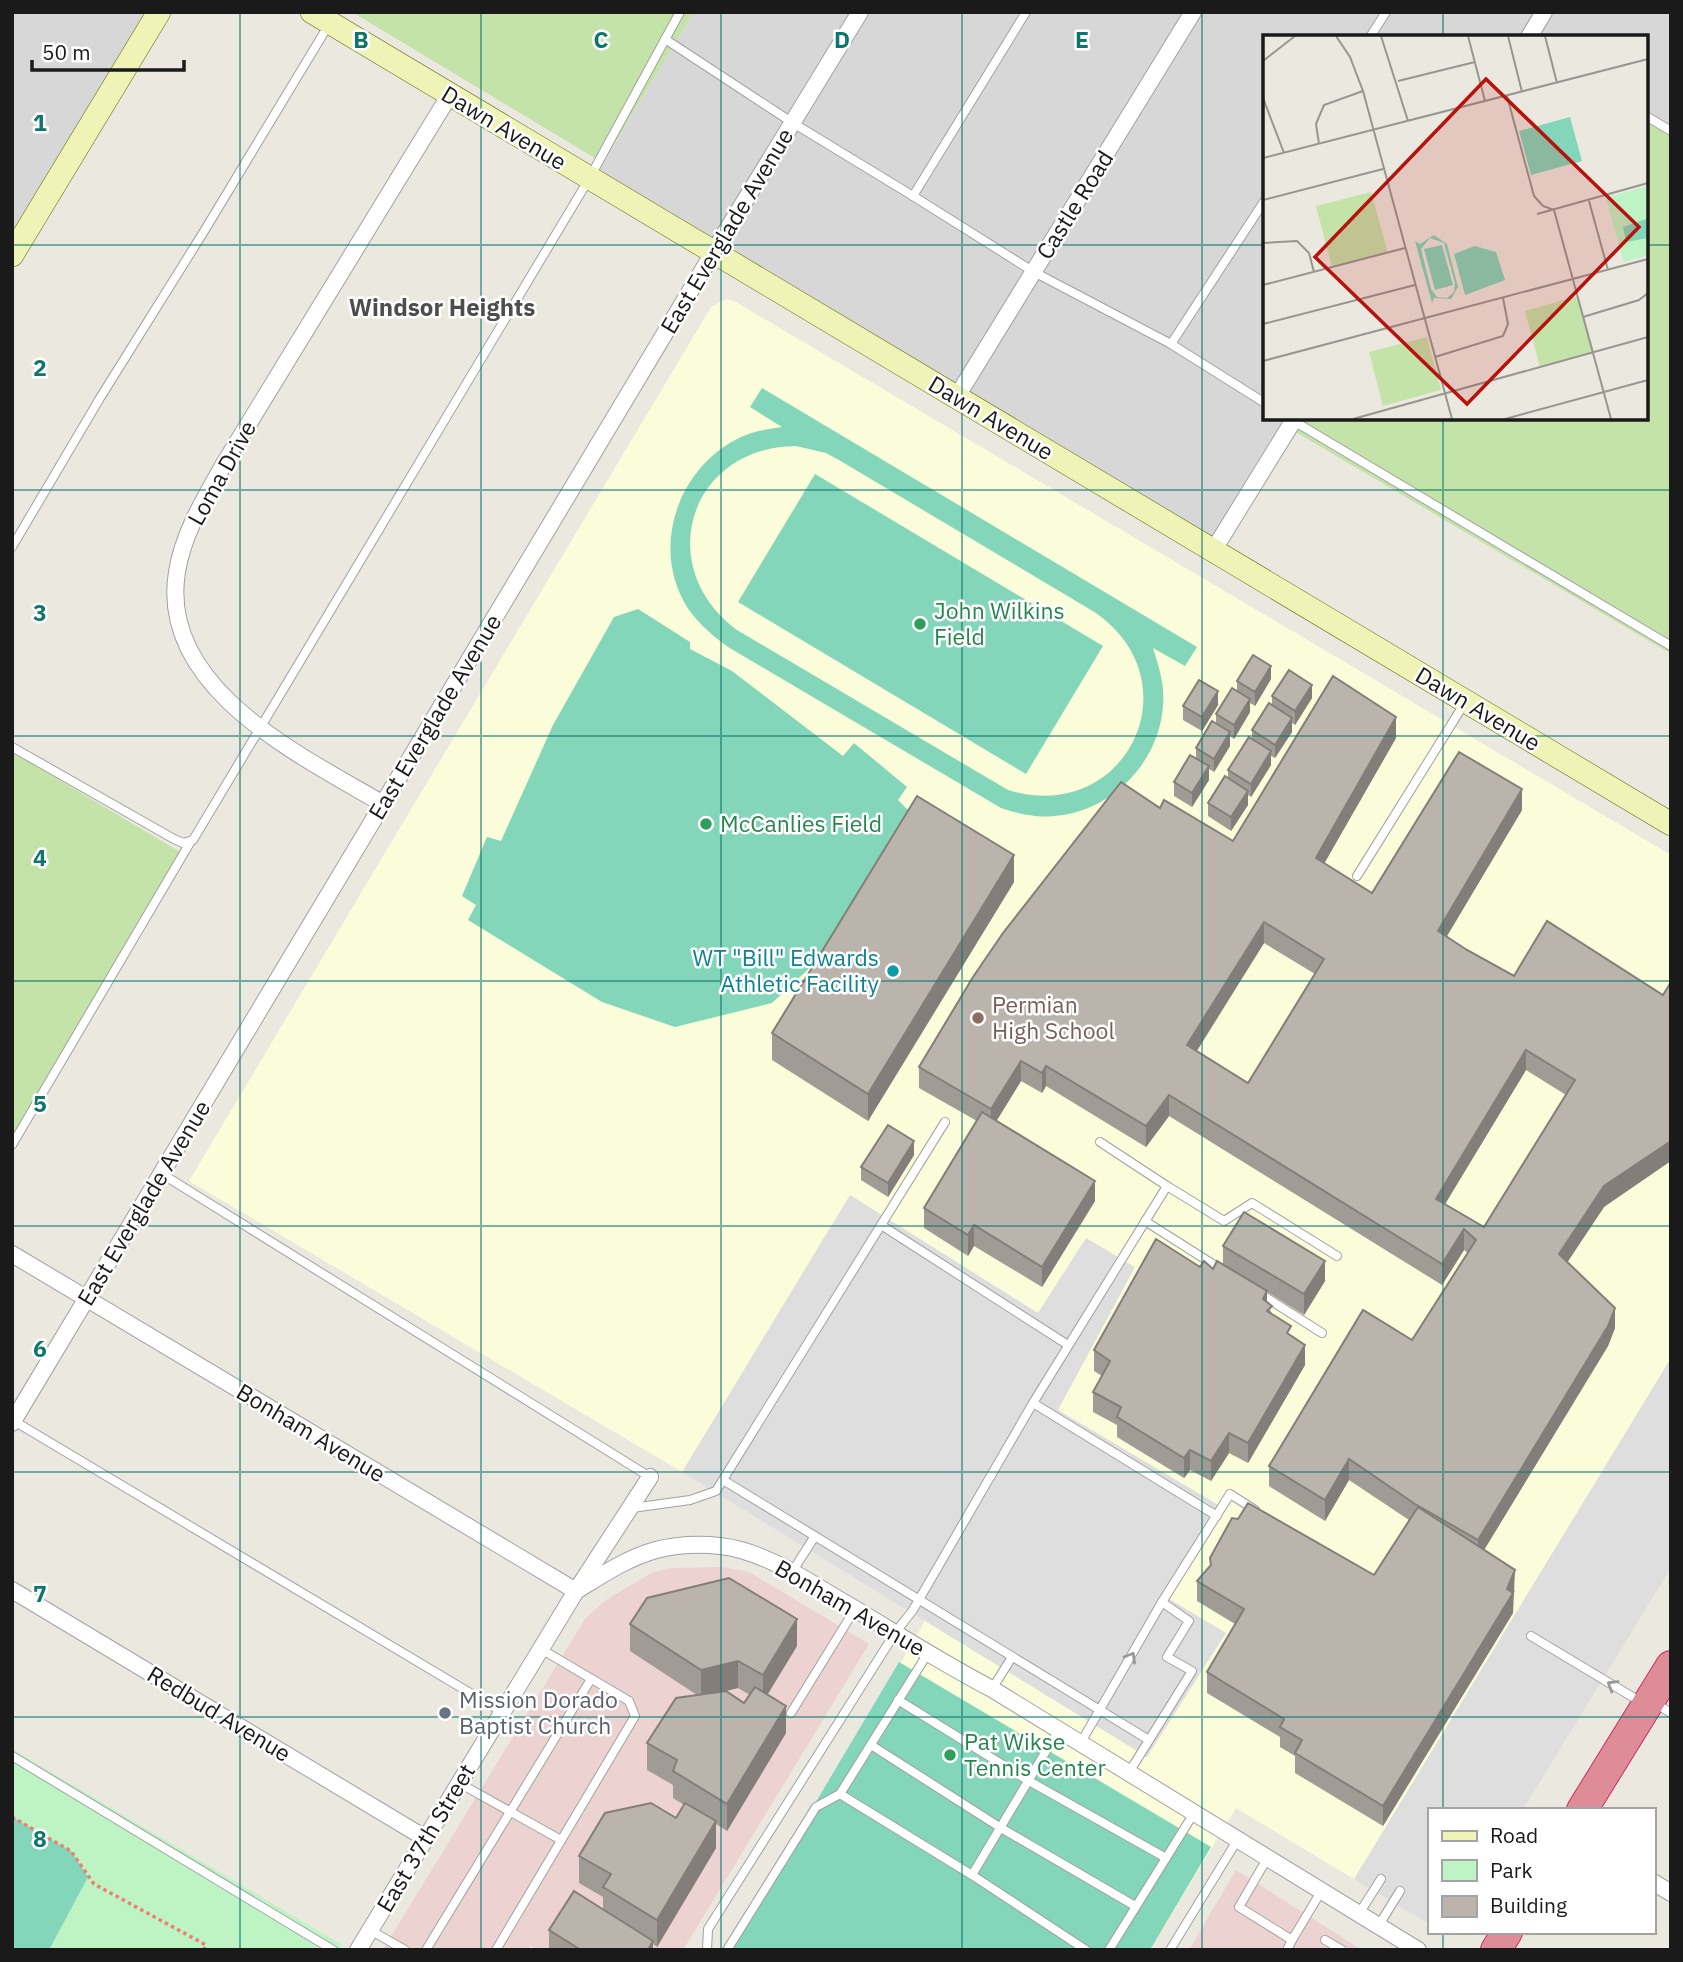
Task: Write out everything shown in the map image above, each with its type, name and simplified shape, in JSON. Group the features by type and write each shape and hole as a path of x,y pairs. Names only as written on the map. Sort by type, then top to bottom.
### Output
{"highway":[{"path":"1583,1808 1656,1706 1671,1666"},
{"path":"1496,1950 1506,1934"}],"street":[{"path":"12,255 159,12"},
{"name":"East Everglade Avenue","path":"13,1422 860,12"},
{"name":"Castle Road","path":"956,398 1193,12"},
{"path":"1530,35 1544,12"},
{"name":"Dawn Avenue","path":"321,18 1671,824"},
{"name":"Loma Drive","path":"383,804 261,728 212,685 186,643 178,619 175,592 177,570 199,510 224,464 449,96"},
{"path":"1213,551 1292,420"},
{"name":"Bonham Avenue","path":"12,1254 576,1591 635,1557 659,1549 685,1546 715,1545 739,1550 792,1572 992,1689 1360,1912 1418,1950"},
{"name":"East 37th Street","path":"358,1950 576,1591 650,1477"},
{"name":"Redbud Avenue","path":"12,1590 425,1838"},
{"path":"1655,1883 1671,1893"}],"lane":[{"path":"12,1145 191,841 202,829 589,179 680,12"},
{"path":"913,195 1026,12"},
{"path":"1371,35 1386,12"},
{"path":"12,547 100,398 203,233 321,18"},
{"path":"665,39 1034,272 1171,344 1263,402"},
{"path":"1648,117 1671,131"},
{"path":"1171,344 1263,203"},
{"path":"1295,420 1671,646"},
{"path":"1357,876 1465,701"},
{"path":"12,747 174,839 183,843 191,841"},
{"path":"629,1508 690,1500 716,1490 945,1122"},
{"path":"1100,1142 1224,1221 1252,1203 1337,1256"},
{"path":"162,1174 650,1477"},
{"path":"707,1950 708,1929 895,1633 919,1600 1033,1403 1167,1186"},
{"path":"1145,1221 1228,1273"},
{"path":"881,1225 1069,1345"},
{"path":"1251,1288 1322,1333"},
{"path":"1033,1403 1217,1516"},
{"path":"13,1422 502,1712"},
{"path":"723,1480 1149,1740"},
{"path":"1080,1744 1162,1602 1230,1494 1263,1515"},
{"path":"792,1572 815,1536"},
{"path":"1128,1773 1192,1671 1167,1657 1189,1620 1162,1602"},
{"path":"791,1713 855,1609"},
{"path":"1531,1636 1578,1665 1656,1706"},
{"path":"496,1950 635,1716 629,1701 541,1649"},
{"path":"727,1950 816,1807 840,1794 928,1653"},
{"path":"992,1689 1012,1657"},
{"path":"426,1950 591,1679"},
{"path":"898,1700 1029,1781 1166,1858"},
{"path":"972,1875 1058,1731"},
{"path":"871,1745 1001,1828 1135,1906"},
{"path":"12,1756 334,1950"},
{"path":"459,1783 561,1840"},
{"path":"840,1794 972,1875 1080,1948"},
{"path":"1109,1950 1194,1813"},
{"path":"1170,1950 1238,1839"},
{"path":"1268,1857 1239,1907 1292,1940"},
{"path":"1360,1912 1381,1879"},
{"path":"1287,1950 1322,1890"},
{"path":"1379,1925 1400,1891"},
{"path":"370,1930 405,1950"},
{"path":"1325,1940 1342,1950"}],"path":[{"path":"12,1817 71,1851 94,1884 206,1945 204,1950"}],"shaded area":[{"path":"12,12 150,12 12,244"},
{"path":"694,12 1671,12 1671,126 1648,112 1648,35 1263,35 1263,420 1294,420 1213,551 592,182"},
{"name":"Permian High School","path":"727,299 736,302 1671,855 1671,1568 1524,1808 1428,1808 1428,1923 1236,1808 1150,1950 734,1950 932,1609 682,1472 189,1181 711,307"},
{"path":"850,1195 1038,1313 1086,1238 1135,1267 1058,1410 1220,1506 1166,1597 1226,1633 1147,1757 682,1472"},
{"path":"1671,1358 1671,1568 1524,1808 1428,1808 1428,1923 1354,1879"},
{"path":"722,1567 749,1572 869,1644 683,1950 537,1950 530,1946 528,1950 384,1948 585,1619 606,1600 653,1572 671,1568"},
{"path":"1236,1870 1362,1950 1189,1950"}],"green space":[{"path":"352,12 694,12 603,163"},
{"path":"1648,112 1671,126 1671,654 1289,428 1294,420 1648,420"},
{"path":"762,388 1197,647 1185,666 1153,648 1163,691 1160,727 1142,765 1128,781 1095,805 1075,812 1041,816 1020,814 1001,808 728,647 702,625 689,610 677,587 671,562 671,537 676,512 686,489 700,468 719,451 746,435 782,427 750,407","holes":["796,446 826,453 1096,613 1126,642 1141,676 1143,710 1133,742 1113,769 1085,788 1049,796 1008,790 737,630 711,604 695,575 690,544 694,515 708,488 730,466 759,452"]},
{"name":"John Wilkins Field","path":"815,474 1103,646 1026,774 738,602"},
{"name":"McCanlies Field","path":"638,609 690,642 690,649 732,671 843,756 854,743 907,787 898,800 910,812 830,949 772,1003 675,1027 602,1002 468,920 476,905 462,896 487,837 501,841 553,725 614,617"},
{"path":"12,752 187,856 12,1147"},
{"name":"Pat Wikse Tennis Center","path":"899,1662 1211,1847 1150,1950 728,1950"},
{"path":"12,1749 342,1945 339,1950 12,1950"},
{"path":"12,1817 71,1851 88,1877 49,1950 12,1950"}],"building":[{"path":"1253,655 1271,666 1255,692 1237,681"},
{"path":"1289,670 1312,685 1295,711 1272,696"},
{"name":"Permian High School","path":"1333,676 1396,717 1316,858 1372,893 1459,752 1522,789 1438,931 1514,976 1547,921 1663,995 1671,982 1671,1141 1604,1186 1559,1254 1615,1308 1608,1326 1478,1540 1415,1504 1349,1459 1325,1500 1269,1466 1363,1310 1412,1340 1476,1240 1464,1229 1442,1264 1169,1095 1146,1126 1046,1066 1042,1073 1021,1061 991,1109 919,1067 1003,933 1121,782 1160,808 1164,800 1233,841","holes":["1264,922 1324,959 1248,1083 1187,1045","1526,1050 1575,1080 1484,1227 1436,1199"]},
{"path":"1199,680 1218,691 1202,717 1183,706"},
{"path":"1232,688 1250,699 1234,725 1216,714"},
{"path":"1269,703 1292,718 1275,745 1252,730"},
{"path":"1212,721 1230,732 1214,759 1196,748"},
{"path":"1249,737 1271,751 1251,784 1228,770"},
{"path":"1190,755 1209,766 1192,793 1174,782"},
{"path":"1225,776 1248,791 1231,817 1208,803"},
{"name":"WT \"Bill\" Edwards Athletic Facility","path":"917,796 1014,855 868,1094 772,1033"},
{"path":"982,1112 1095,1181 1042,1267 974,1225 968,1235 924,1208"},
{"path":"888,1125 914,1141 888,1183 861,1167"},
{"path":"1244,1212 1325,1261 1304,1294 1223,1246"},
{"path":"1156,1239 1200,1267 1204,1261 1213,1269 1217,1261 1267,1291 1263,1299 1272,1306 1267,1311 1291,1326 1287,1333 1305,1345 1248,1443 1229,1433 1211,1461 1190,1450 1184,1458 1117,1417 1121,1407 1093,1392 1110,1361 1094,1350"},
{"path":"1248,1503 1374,1575 1418,1507 1515,1570 1507,1589 1513,1593 1383,1806 1295,1753 1302,1740 1280,1727 1284,1719 1207,1672 1244,1609 1197,1581 1211,1565 1210,1558 1232,1518 1238,1519"},
{"path":"729,1578 797,1619 763,1675 738,1661 701,1670 630,1624 647,1598"},
{"path":"755,1687 786,1706 727,1804 673,1771 677,1760 647,1743 676,1698 726,1691 744,1703"},
{"path":"651,1803 676,1818 685,1803 716,1821 657,1920 603,1887 611,1874 579,1856 605,1813"},
{"path":"574,1891 653,1941 648,1950 581,1950 549,1930"}],"place":[{"name":"John Wilkins Field","path":"920,624"},
{"name":"McCanlies Field","path":"706,824"},
{"name":"WT \"Bill\" Edwards Athletic Facility","path":"893,971"},
{"name":"Permian High School","path":"978,1018"},
{"name":"Mission Dorado Baptist Church","path":"445,1713"},
{"name":"Pat Wikse Tennis Center","path":"950,1755"}],"district":[{"name":"Windsor Heights","path":"442,308"}]}
